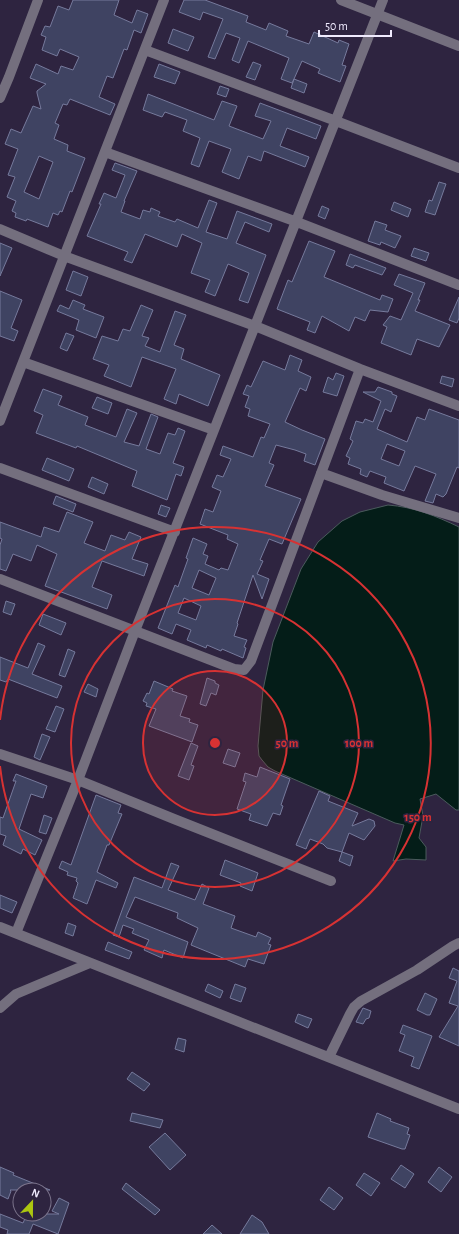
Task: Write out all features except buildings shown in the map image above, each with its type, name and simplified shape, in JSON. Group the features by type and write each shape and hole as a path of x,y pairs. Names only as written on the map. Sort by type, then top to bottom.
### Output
{"street":[{"path":"0,98 38,0"},
{"path":"0,421 164,0"},
{"path":"341,0 378,13 459,46"},
{"path":"16,933 78,780 383,0"},
{"path":"145,50 459,168"},
{"path":"105,152 296,222 459,285"},
{"path":"0,229 64,256 255,326 459,406"},
{"path":"23,362 214,430"},
{"path":"0,579 234,669 244,670 251,661 360,368"},
{"path":"0,468 175,532"},
{"path":"321,473 459,518"},
{"path":"0,754 78,780 174,820 331,882"},
{"path":"0,927 459,1109"},
{"path":"329,1057 354,1007 361,1001 417,970 459,943"},
{"path":"0,1008 16,994 90,963"}],"shaded area":[{"path":"388,505 425,513 459,527 459,810 456,810 436,794 420,799 423,816 419,838 426,847 426,860 406,859 393,861 404,825 395,823 275,771 268,767 259,756 258,746 263,690 273,642 301,569 318,542 342,521 360,512"}]}
